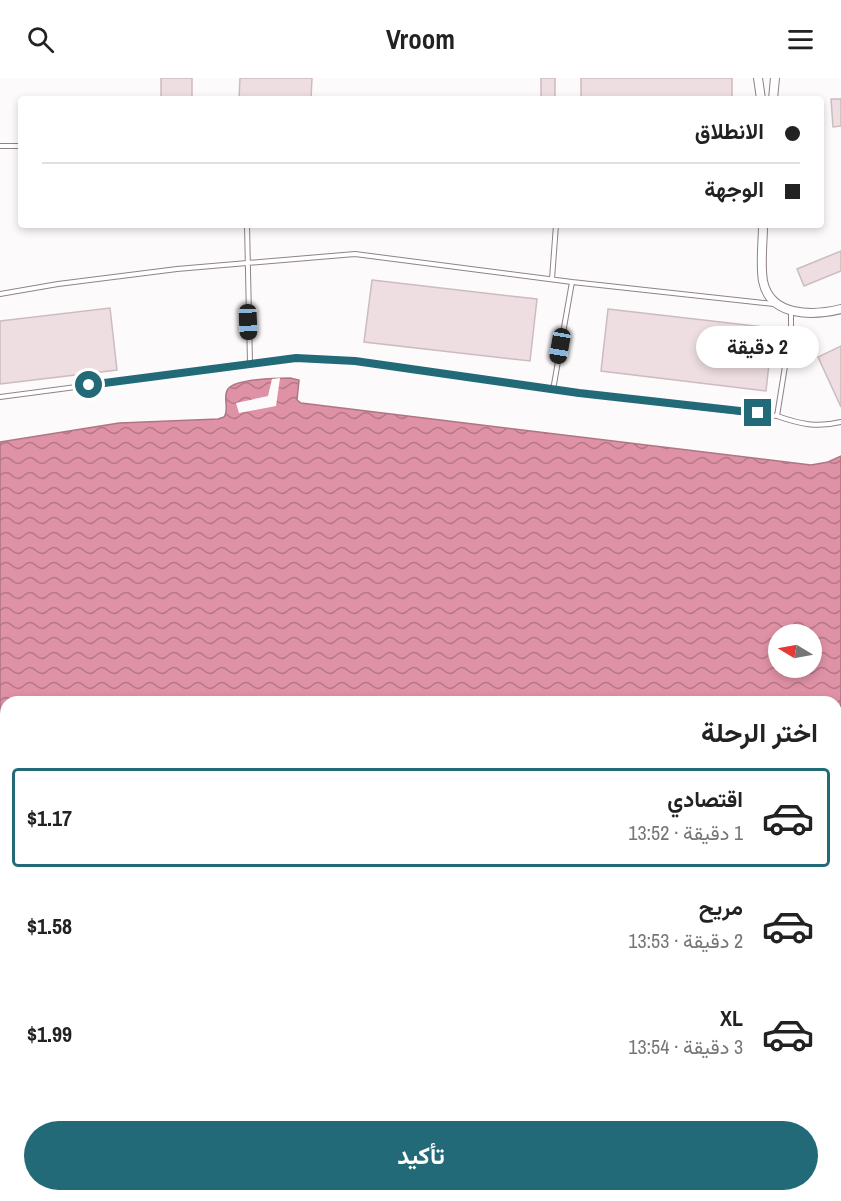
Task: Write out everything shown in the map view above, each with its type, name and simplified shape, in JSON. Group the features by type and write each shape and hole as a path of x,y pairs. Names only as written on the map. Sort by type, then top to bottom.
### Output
{"street":[{"path":"758,78 761,96"},
{"path":"773,96 776,78"},
{"path":"763,228 764,282 769,295 778,305 807,314 820,314 841,309"}],"lane":[{"path":"0,146 18,146"},
{"path":"247,228 250,363"},
{"path":"552,279 556,228"},
{"path":"0,294 58,284 246,262 355,254 572,282 778,305"},
{"path":"553,390 572,282"},
{"path":"777,416 789,340 791,310"},
{"path":"0,397 296,358 355,361 553,390 777,416 798,423 824,427 841,422"}],"water":[{"path":"290,378 299,380 297,400 301,403 811,465 828,462 841,456 841,696 0,696 0,442 119,423 218,419 226,414 228,389 247,381"}],"pier":[{"path":"280,378 276,406 239,413 236,403 268,396 272,379"}],"building":[{"path":"161,78 192,78 192,96 161,96"},
{"path":"240,78 312,78 311,96 239,96"},
{"path":"541,78 555,78 555,96 541,96"},
{"path":"581,78 732,78 732,96 581,96"},
{"path":"831,99 841,99 841,126 833,127"},
{"path":"841,251 841,271 804,286 797,269"},
{"path":"372,280 537,299 530,361 364,342"},
{"path":"110,308 117,370 0,384 0,321"},
{"path":"608,309 773,328 766,391 601,371"},
{"path":"841,346 841,407 818,357"}],"route":[{"path":"89,385 296,358 355,361 579,393 758,413"}]}
